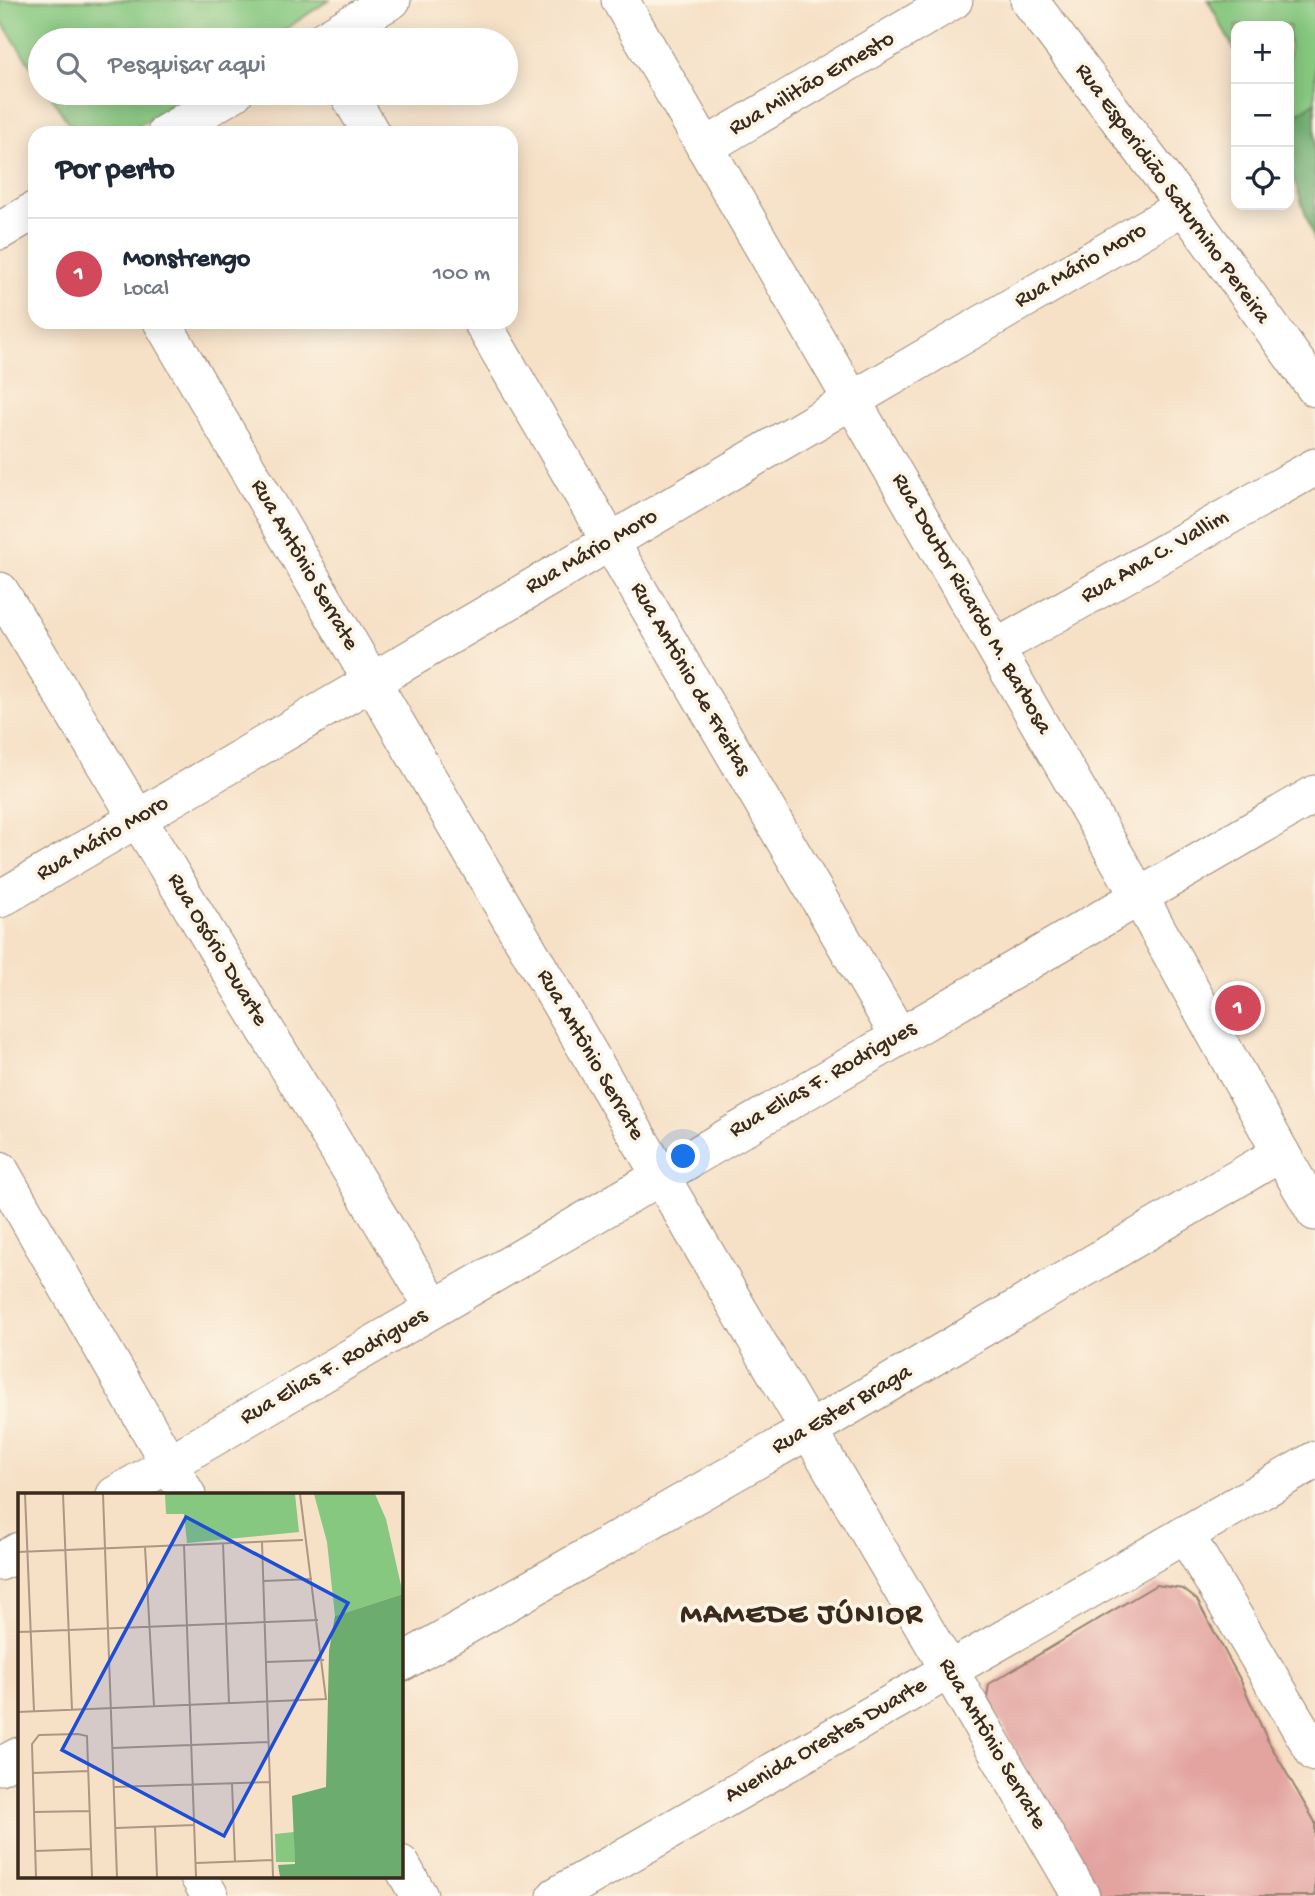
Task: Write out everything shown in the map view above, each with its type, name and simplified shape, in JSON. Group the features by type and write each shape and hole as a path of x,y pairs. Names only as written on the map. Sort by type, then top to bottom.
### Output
{"street":[{"path":"344,28 392,0"},
{"name":"Rua Doutor Ricardo M. Barbosa","path":"620,0 1139,895 1315,1212"},
{"name":"Rua Militão Ernesto","path":"705,147 954,0"},
{"name":"Rua Esperidião Saturnino Pereira","path":"1028,0 1184,206 1315,388"},
{"path":"178,126 214,105"},
{"path":"355,105 368,126"},
{"name":"Rua Mário Moro","path":"0,899 1184,206"},
{"path":"0,231 28,214"},
{"name":"Rua Antônio Serrate","path":"166,329 1081,1896"},
{"name":"Rua Antônio de Freitas","path":"486,329 899,1036"},
{"name":"Rua Ana C. Vallim","path":"996,648 1315,467"},
{"name":"Rua Osório Duarte","path":"0,591 434,1308"},
{"name":"Rua Elias F. Rodrigues","path":"118,1493 1315,794"},
{"name":"Rua Ester Braga","path":"402,1662 809,1430 1281,1153"},
{"path":"0,1170 186,1493"},
{"name":"Avenida Orestes Duarte","path":"556,1896 1315,1460"},
{"path":"1185,1534 1315,1753"},
{"path":"0,1562 18,1552"},
{"path":"0,1766 18,1757"},
{"path":"402,1866 419,1896"},
{"path":"200,1878 210,1896"}],"green space":[{"path":"0,0 329,0 287,28 28,28 28,62 0,19"},
{"path":"1208,0 1315,0 1315,102 1294,117 1294,21 1231,21 1231,44"},
{"path":"1315,102 1315,242 1294,180 1294,117"},
{"path":"57,105 171,105 139,126 70,126"}],"building":[{"path":"1156,1585 1183,1589 1197,1600 1241,1681 1267,1739 1315,1822 1315,1896 1095,1896 987,1698 989,1684"}],"place":[{"name":"Monstrengo","path":"1238,1008"}],"district":[{"name":"MAMEDE JÚNIOR","path":"802,1616"}]}
